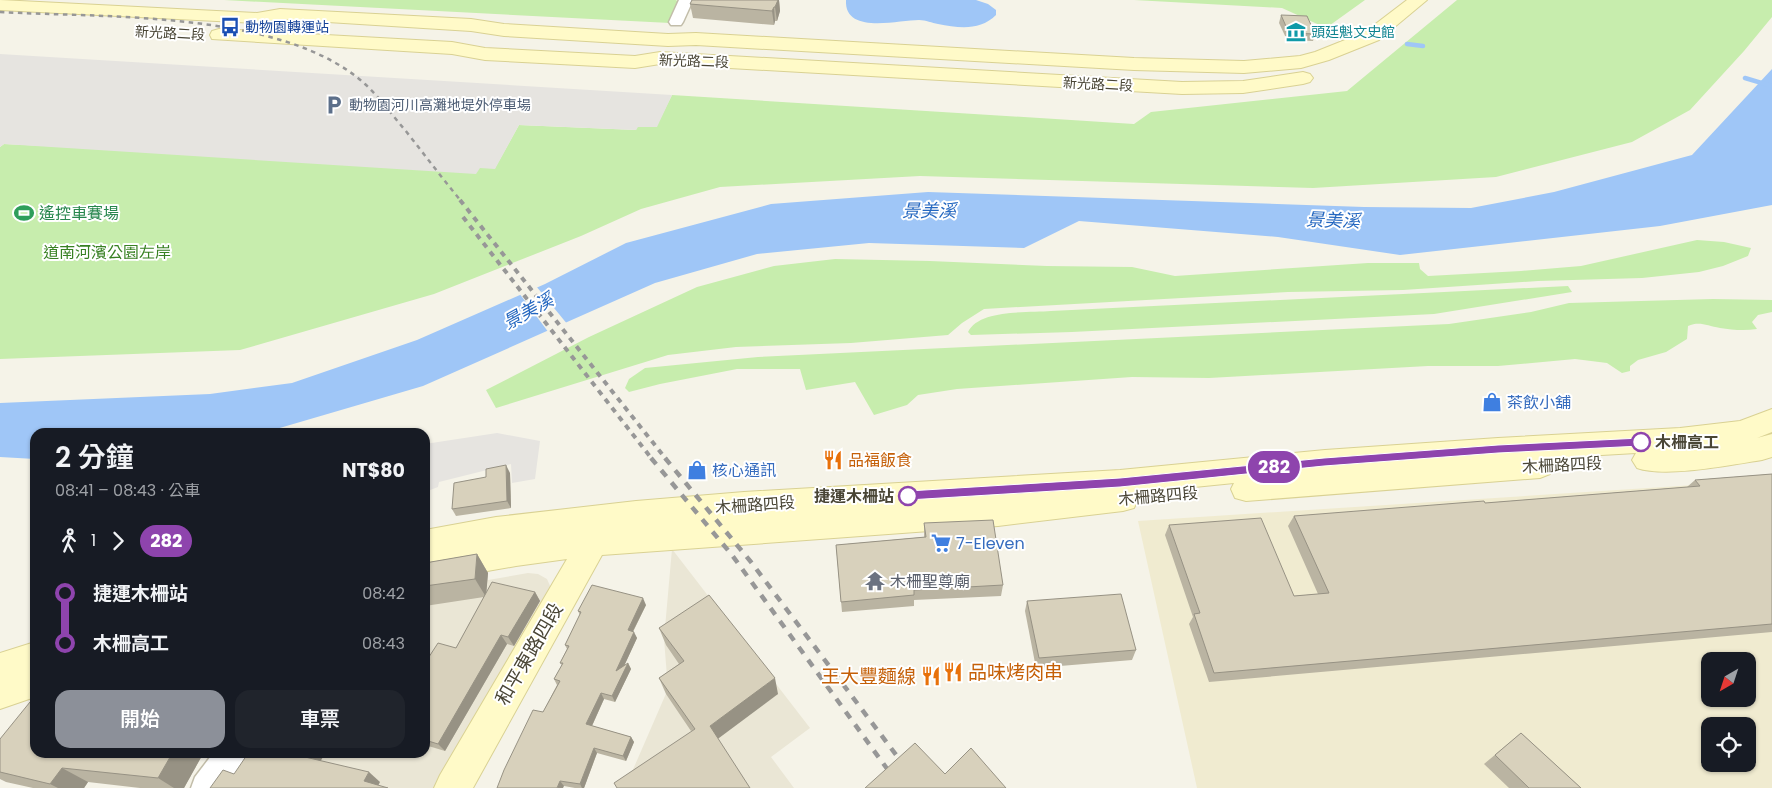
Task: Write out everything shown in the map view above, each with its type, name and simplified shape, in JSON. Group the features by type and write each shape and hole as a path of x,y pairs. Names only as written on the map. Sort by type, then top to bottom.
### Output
{"street":[{"path":"676,22 686,0"},
{"name":"新光路二段","path":"0,5 257,18 280,14 471,25 504,30 668,40 696,39 811,44 888,51 1244,67 1301,62 1372,36 1418,0"},
{"name":"新光路二段","path":"197,34 452,48 485,54 635,62 660,58 948,76 1233,89 1279,84 1323,74 1346,64 1362,53 1372,36"},
{"path":"1174,65 1180,88"},
{"name":"木柵路四段","path":"821,514 1324,462 1498,449 1680,440 1743,432 1772,420"},
{"name":"木柵路四段","path":"430,567 523,551 594,530 744,505 821,514 998,513 1124,499 1510,467 1696,458 1762,449 1772,445"},
{"name":"木柵路四段","path":"430,542 496,530 594,530"},
{"name":"和平東路四段","path":"453,788 594,530"},
{"path":"0,669 30,660"},
{"path":"0,692 30,683"},
{"path":"206,788 228,758"}],"shaded area":[{"name":"動物園河川高灘地堤外停車場","path":"0,54 672,95 657,127 638,127 636,130 519,125 495,169 480,168 476,174 4,144 0,147"},
{"path":"497,433 540,441 535,479 512,483 511,464 439,482 438,487 430,490 430,443"},
{"name":"木柵高工","path":"1772,480 1772,788 1197,788 1138,521"},
{"path":"672,549 810,728 771,757 794,788 625,788 668,689 664,639"},
{"path":"528,573 538,574 547,579 551,588 439,788 223,788 246,758 430,758 430,590"}],"green space":[{"path":"224,0 676,0 680,4 670,23"},
{"path":"1134,0 1365,0 1326,28 1282,8"},
{"name":"道南河濱公園左岸","path":"1457,0 1772,0 1772,17 1690,110 1632,142 1496,177 1313,188 920,176 720,187 641,209 581,236 434,294 240,350 0,359 0,147 4,144 495,168 519,125 636,130 637,127 656,127 672,95 1134,124 1151,112 1347,91"},
{"path":"1697,240 1724,242 1751,248 1748,256 1723,266 1699,272 1642,278 1538,281 1403,290 1288,292 984,309 962,323 948,335 851,343 736,347 668,355 496,408 486,390 589,337 697,287 774,266 835,259 930,261 1047,266 1132,267 1175,276 1368,263 1419,263 1420,269 1428,276 1581,266"},
{"path":"1568,286 1572,292 1434,314 1072,332 971,335 968,332 982,319 1018,312"},
{"path":"1713,299 1772,300 1772,312 1758,315 1752,322 1757,329 1734,330 1700,324 1688,326 1687,339 1666,352 1638,360 1630,366 1630,371 1622,373 1607,363 1575,359 1498,366 1428,366 1209,378 1132,377 957,389 918,395 907,405 874,415 855,382 806,390 800,369 737,369 629,392 625,388 629,379 645,368 758,357 1449,324 1531,312 1569,303"}],"water":[{"path":"846,0 976,0 988,4 996,10 996,15 983,24 969,27 954,27 924,20 886,23 863,22 854,18 848,11"},
{"name":"景美溪","path":"1772,69 1772,205 1660,226 1400,255 1278,237 1079,221 1024,248 869,243 757,254 655,283 423,386 280,428 30,428 30,459 0,457 0,403 210,394 292,383 417,340 545,284 626,243 771,204 928,192 1364,207 1471,208 1554,192 1692,155"}],"pier":[{"path":"536,286 568,325 549,333 519,293"}],"building":[{"path":"692,0 778,0 772,11 690,4"},
{"path":"1281,15 1307,16 1315,34 1289,33"},
{"path":"506,465 507,501 452,509 454,483 486,477 486,469"},
{"path":"1772,474 1772,624 1214,673 1194,614 1200,613 1169,525 1261,518 1294,596 1329,593 1294,516 1700,486 1695,480"},
{"path":"993,520 1003,585 914,590 914,595 841,602 836,545 926,537 924,523"},
{"path":"477,554 475,579 430,585 430,562"},
{"path":"492,582 535,592 508,637 501,635 438,744 430,742 430,655 438,643 456,648"},
{"path":"592,585 643,598 628,630 634,632 616,671 628,663 612,696 601,693 586,724 631,737 623,756 594,748 580,784 560,781 557,788 497,788 533,710 543,712 560,681 554,679 563,663 560,663 569,646 565,645 581,612 578,611"},
{"path":"1121,594 1136,650 1039,658 1027,601"},
{"path":"709,595 775,678 710,726 750,788 617,788 614,783 695,729 659,678 684,661 659,628"},
{"path":"30,702 30,758 170,758 158,778 62,768 50,784 0,772 0,739"},
{"path":"1521,733 1581,788 1529,788 1495,755"},
{"path":"915,743 945,774 971,748 1006,788 865,788"},
{"path":"245,758 309,758 369,772 364,781 388,788 210,788 223,770 234,774"}],"waterway":[{"path":"1407,44 1423,46"},
{"path":"1745,78 1772,86"}],"railway":[{"path":"0,12 90,15 192,22 241,30 288,42 330,60 365,84 405,130 461,201"},
{"path":"460,200 666,459"},
{"path":"463,217 652,459"},
{"path":"651,458 732,555 901,788"},
{"path":"665,458 751,562 921,788"}],"bus line":[{"name":"282","path":"908,496 1120,482 1324,462 1498,449 1641,442"}],"place":[{"name":"動物園轉運站","path":"230,27"},
{"name":"頭廷魁文史館","path":"1296,32"},
{"name":"動物園河川高灘地堤外停車場","path":"334,105"},
{"name":"遙控車賽場","path":"24,213"},
{"name":"茶飲小舖","path":"1492,402"},
{"name":"木柵高工","path":"1641,442"},
{"name":"品福飯食","path":"833,460"},
{"name":"核心通訊","path":"697,470"},
{"name":"捷運木柵站","path":"908,496"},
{"name":"7-Eleven","path":"941,543"},
{"name":"木柵聖尊廟","path":"875,581"},
{"name":"品味烤肉串","path":"953,672"},
{"name":"王大豐麵線","path":"931,676"}]}
